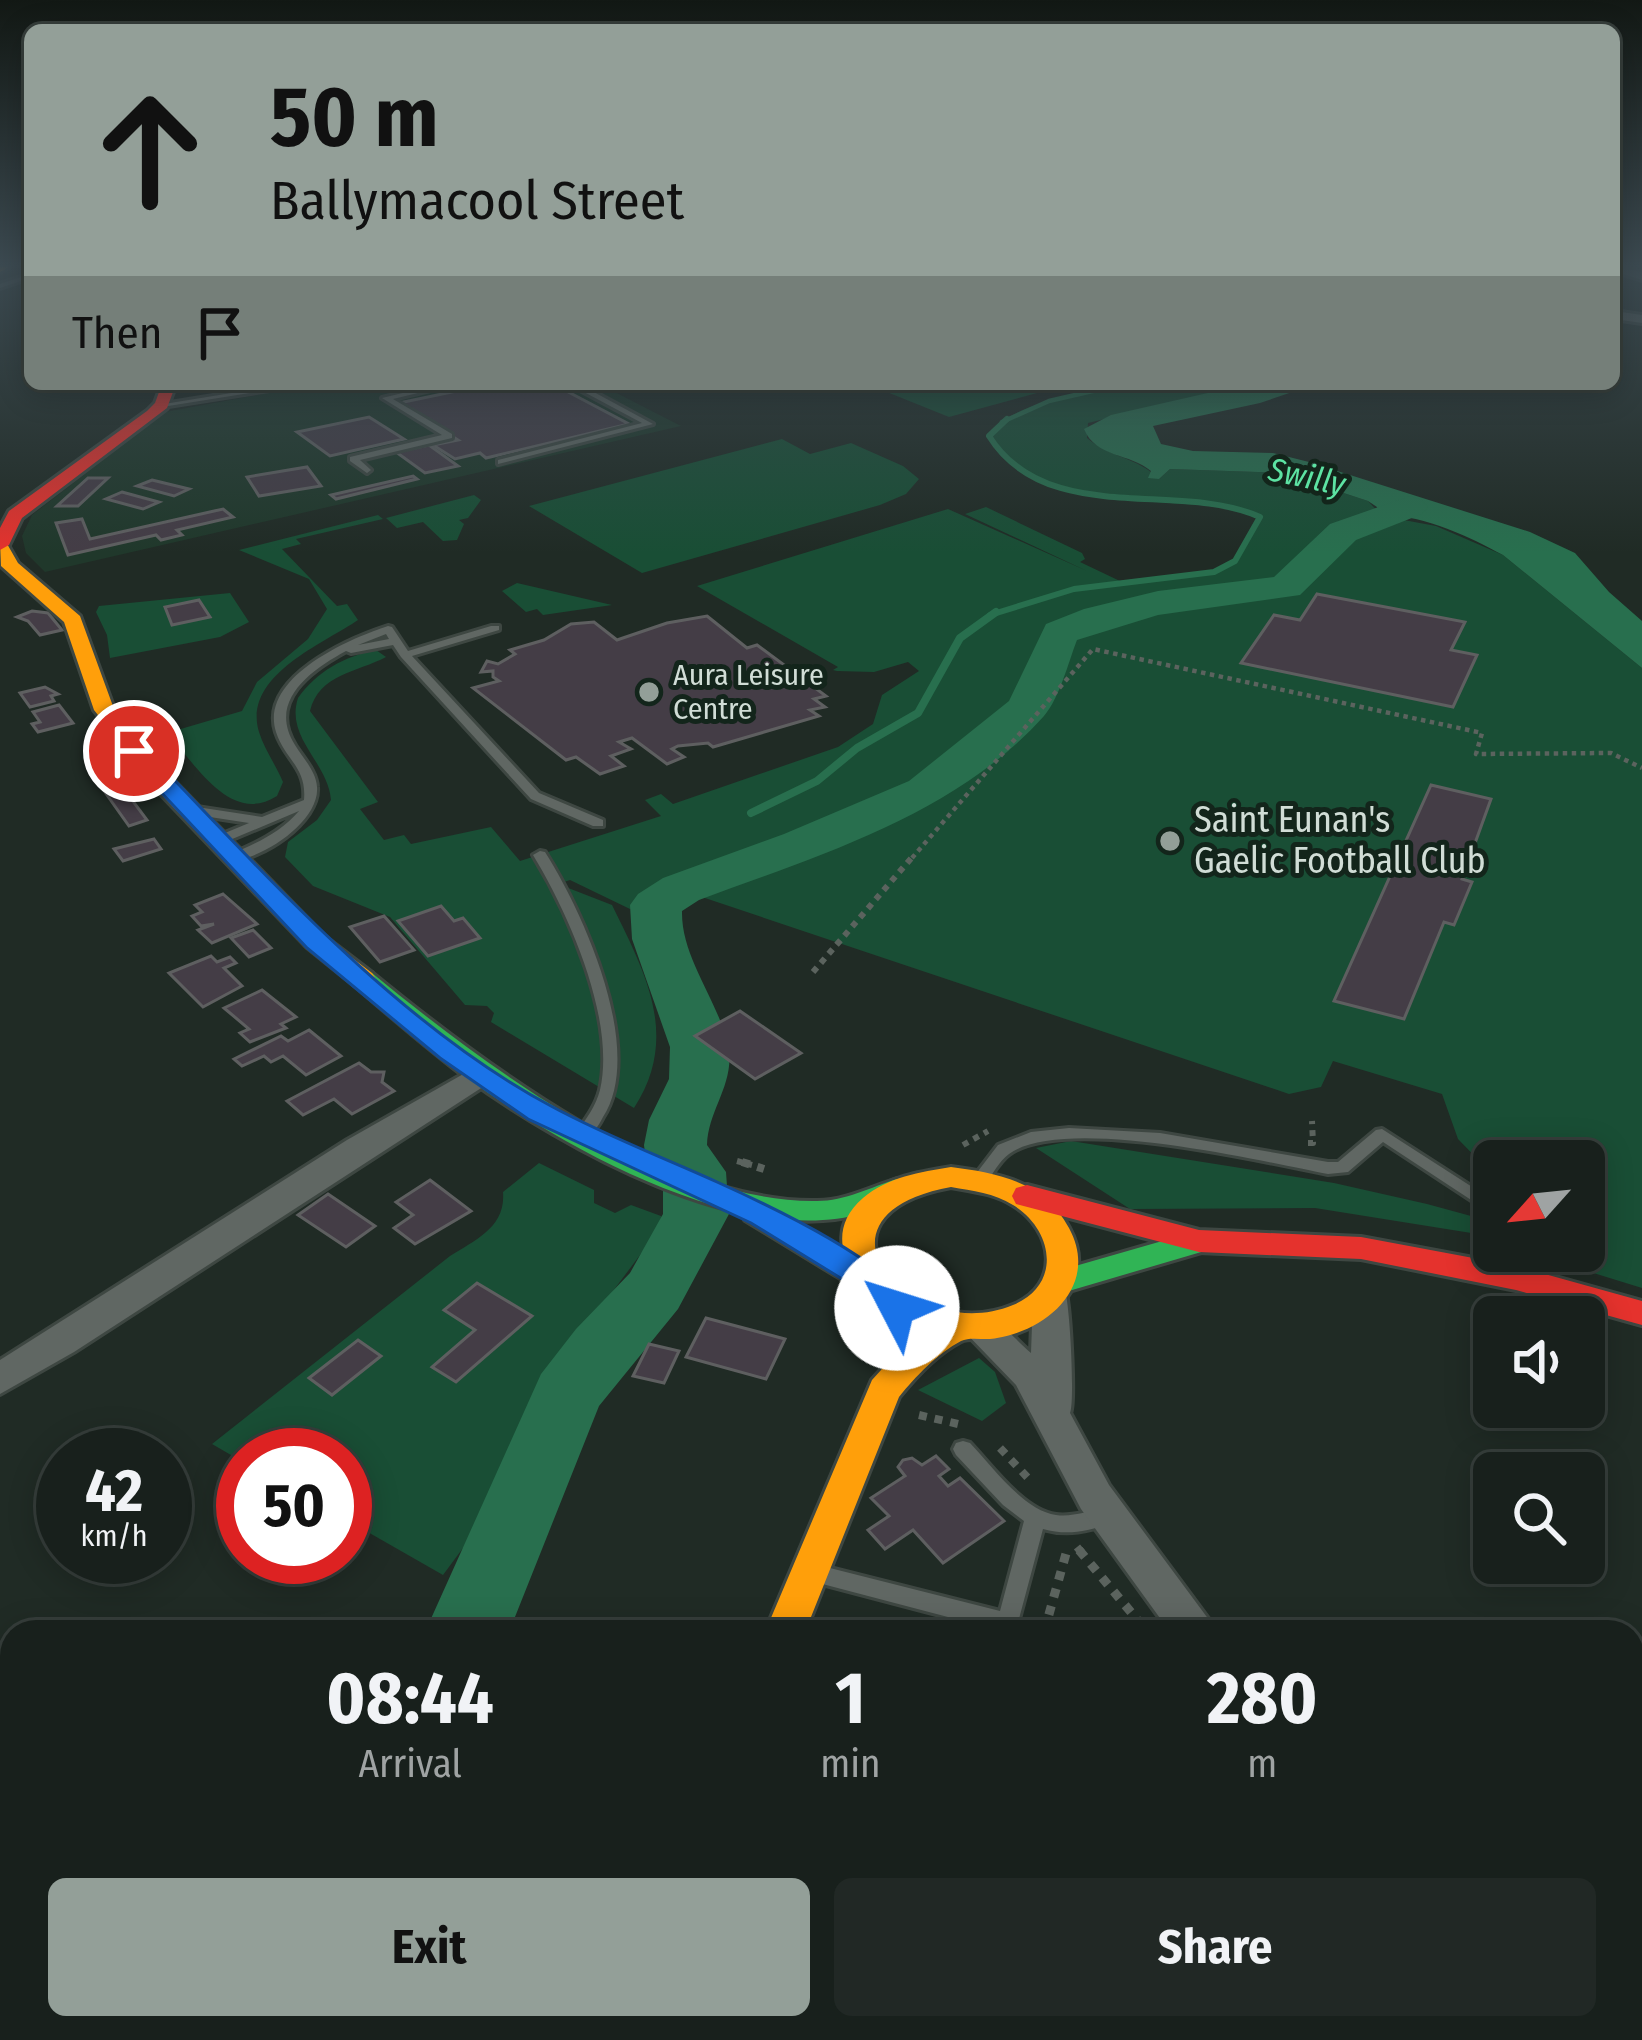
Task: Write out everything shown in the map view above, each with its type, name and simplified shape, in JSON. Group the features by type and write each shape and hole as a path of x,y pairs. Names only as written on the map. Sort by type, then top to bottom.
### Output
{"main road":[{"path":"166,394 15,515 0,545 10,566 73,620 104,710 188,810 362,984 481,1074 583,1134 762,1215 871,1285 905,1313 967,1328"},
{"path":"704,1188 765,1207 814,1212 856,1206 932,1178 980,1179 1198,1241 1361,1247 1473,1260"},
{"path":"870,1422 885,1337 857,1252 862,1226 878,1203 897,1190"},
{"path":"1027,1196 1050,1215 1064,1239 1067,1256 1057,1289"},
{"path":"790,1620 870,1422 902,1368 967,1328 1016,1320 1057,1289 1198,1241"},
{"path":"1534,1272 1642,1313"}],"street":[{"path":"0,1379 126,1304 356,1145 481,1074"},
{"path":"1057,1289 1052,1391 1077,1467"},
{"path":"967,1328 1030,1375 1108,1516 1187,1620"}],"lane":[{"path":"166,394 222,390"},
{"path":"367,470 352,459 449,436 386,398 424,390"},
{"path":"501,462 649,424 584,390"},
{"path":"405,655 495,628"},
{"path":"226,850 294,826 312,788 280,729 281,703 307,671 342,651 392,635 535,796 598,824"},
{"path":"226,850 306,803"},
{"path":"188,810 270,821"},
{"path":"540,855 568,897 579,927 609,1052 609,1087 601,1111 583,1134"},
{"path":"980,1179 1003,1150 1060,1131 1119,1134 1328,1168 1342,1168 1382,1134 1473,1195"},
{"path":"968,1439 1035,1520 1065,1529 1108,1516"},
{"path":"1010,1620 1035,1520"},
{"path":"808,1571 997,1620"}],"path":[{"path":"813,972 1093,649 1483,733 1476,754 1611,753 1642,768"},
{"path":"907,1416 925,1415 968,1439"},
{"path":"994,1443 1016,1462 1065,1529"},
{"path":"1047,1620 1067,1534 1138,1620"}],"shaded area":[{"path":"284,390 611,390 681,426 45,572 26,553 22,536 32,515 165,412"},
{"path":"882,390 1048,390 949,417"},
{"path":"1096,390 1225,390 1088,423 1087,438 1159,479 1170,469 1283,473 1368,501 1382,516 1436,526 1503,555 1642,668 1642,1288 1590,1272 1605,1272 1605,1140 1473,1140 1473,1154 1458,1139 1442,1094 1333,1061 1321,1087 1289,1094 693,894 856,837 912,807 924,793 681,889 656,905 630,909 570,880 558,884 612,905 646,981 656,1031 655,1056 634,1108 491,1022 494,1013 487,1006 465,1005 390,917 313,886 285,857 288,842 317,820 331,800 297,725 298,698 322,673 364,653 376,650 386,657 331,682 310,711 378,802 360,809 384,840 404,835 411,844 491,827 520,861 661,816 645,800 661,794 673,804 838,747 873,724 882,695 919,671 908,662 874,672 833,670 838,667 697,586 948,509 1087,571 965,514 986,507 1082,553 1085,559 1080,562 1122,582 1222,570 1235,561 1260,518 1238,507 1099,495 1028,475 1003,458 989,436 998,425 1029,407"},
{"path":"782,439 810,454 851,443 903,466 919,479 906,494 880,505 642,573 529,506"},
{"path":"474,495 481,500 468,518 459,520 464,524 457,540 443,541 423,522 397,528 386,518"},
{"path":"378,515 383,519 296,539 301,544 282,549 337,606 347,604 358,620 289,664 262,694 259,732 283,782 277,796 260,803 229,797 167,733 242,711 257,682 308,639 327,609 309,579 239,550"},
{"path":"517,583 612,605 543,615 537,609 526,612 502,591"},
{"path":"230,593 249,622 220,637 110,658 107,635 96,612 99,606"},
{"path":"1071,1141 1334,1183 1471,1216 1473,1233 1315,1208 1130,1209 1036,1148"},
{"path":"539,1163 594,1190 594,1203 615,1213 631,1205 661,1216 664,1223 541,1387 500,1498 443,1575 372,1534 372,1428 232,1428 479,1238 500,1215 503,1192"},
{"path":"979,1358 995,1372 1006,1403 982,1421 918,1390"}],"water":[{"name":"Swilly","path":"1221,390 1298,390 1153,426 1161,444 1193,451 1273,453 1309,462 1530,532 1575,553 1642,621 1642,668 1503,555 1459,534 1411,518 1380,516 1368,501 1283,473 1170,469 1159,479 1148,478 1151,471 1143,465 1089,438 1084,429 1111,415"}],"building":[{"path":"461,390 564,390 629,424 486,458 480,453 455,459 433,445 458,440 399,403"},
{"path":"369,417 404,439 330,456 297,432"},
{"path":"429,445 458,466 425,473 396,452"},
{"path":"307,467 321,486 259,496 247,477"},
{"path":"413,476 417,479 336,499 331,495"},
{"path":"88,478 108,478 78,506 57,506"},
{"path":"152,480 189,489 174,496 137,486"},
{"path":"122,492 159,502 143,509 106,499"},
{"path":"223,509 233,517 177,530 182,535 161,540 156,535 68,555 56,523 82,519 90,539"},
{"path":"1317,594 1465,622 1451,650 1477,655 1453,707 1241,663 1274,615 1300,620"},
{"path":"199,600 210,617 172,625 165,607"},
{"path":"32,611 48,613 62,630 40,635 28,621 17,617"},
{"name":"Aura Leisure Centre","path":"707,616 747,648 757,645 826,696 814,699 825,707 810,710 819,716 713,747 708,743 678,746 672,749 684,757 667,764 632,738 619,742 631,749 611,756 624,766 600,774 576,757 566,760 473,688 499,681 493,671 481,672 487,661 498,664 515,654 510,650 544,640 571,624 594,622 617,640"},
{"path":"45,687 58,694 51,696 54,701 30,707 20,693"},
{"path":"59,705 73,723 38,732 32,724 40,722 33,712"},
{"path":"119,775 147,820 129,826 97,781"},
{"path":"1431,785 1491,799 1462,879 1472,882 1454,925 1444,922 1404,1019 1334,1001"},
{"path":"154,839 161,849 123,861 114,849"},
{"path":"223,894 257,924 212,943 198,930 214,924 201,926 192,916 202,912 195,905"},
{"path":"441,906 454,921 463,918 480,938 428,956 398,921"},
{"path":"384,916 414,950 380,962 350,927"},
{"path":"253,930 271,948 249,957 231,938"},
{"path":"211,956 217,962 230,957 236,963 224,968 242,986 203,1007 169,973"},
{"path":"262,990 296,1017 281,1024 286,1028 250,1042 240,1033 249,1029 224,1008"},
{"path":"740,1011 801,1053 755,1079 695,1036"},
{"path":"309,1030 341,1056 306,1075 283,1056 271,1062 264,1056 242,1066 234,1059 281,1036 288,1041"},
{"path":"359,1063 371,1072 384,1072 382,1082 394,1091 352,1114 334,1099 303,1115 287,1101"},
{"path":"430,1180 471,1211 415,1244 394,1228 413,1215 396,1202"},
{"path":"328,1194 375,1226 346,1247 298,1215"},
{"path":"477,1283 532,1316 456,1382 432,1367 475,1330 444,1310"},
{"path":"706,1318 785,1339 766,1379 686,1357"},
{"path":"358,1340 381,1356 332,1395 309,1378"},
{"path":"649,1344 679,1351 664,1383 633,1376"},
{"path":"936,1456 949,1469 939,1476 948,1486 960,1478 1004,1521 943,1563 913,1530 885,1549 868,1530 889,1516 871,1498 905,1476 898,1467 903,1460 912,1458 922,1465"}],"waterway":[{"path":"1005,420 1049,401 1097,390"},
{"path":"993,614 1074,589 1214,572 1235,561 1260,517 1227,507 1079,492 1044,482 1014,464 989,436 1005,420"},
{"path":"472,1620 567,1394 601,1348 654,1291 696,1214 694,1172 678,1162 675,1145 679,1120 699,1079 700,1047 659,939 656,905 681,889 802,845 926,791 1028,707 1060,633 1098,617 1158,603 1286,587 1343,532 1410,507"},
{"path":"751,813 817,781 857,748 918,713 960,638 993,614"}],"traffic: fast":[{"path":"363,979 510,1094 594,1141 689,1184 779,1209 817,1212 897,1190"},
{"path":"1062,1281 1197,1242"}],"traffic: slow":[{"path":"0,546 10,566 73,620 104,710 165,785 316,942 363,979"},
{"path":"951,1177 1012,1191 1030,1201 1052,1225 1064,1269 1052,1296 1039,1308 996,1326 954,1327 915,1314 884,1292 864,1265 858,1235 871,1208 906,1186 951,1177"},
{"path":"790,1620 884,1390 903,1368 955,1328"}],"traffic: jam":[{"path":"0,545 15,515 152,414 162,405 167,390"},
{"path":"1027,1196 1199,1241 1361,1248 1516,1278 1642,1313"},
{"path":"756,1212 866,1279"}],"place":[{"name":"Aura Leisure Centre","path":"649,692"},
{"name":"Saint Eunan's Gaelic Football Club","path":"1170,841"}],"route":[{"path":"134,751 316,942 450,1052 538,1112 762,1215 866,1279 897,1308"}]}
